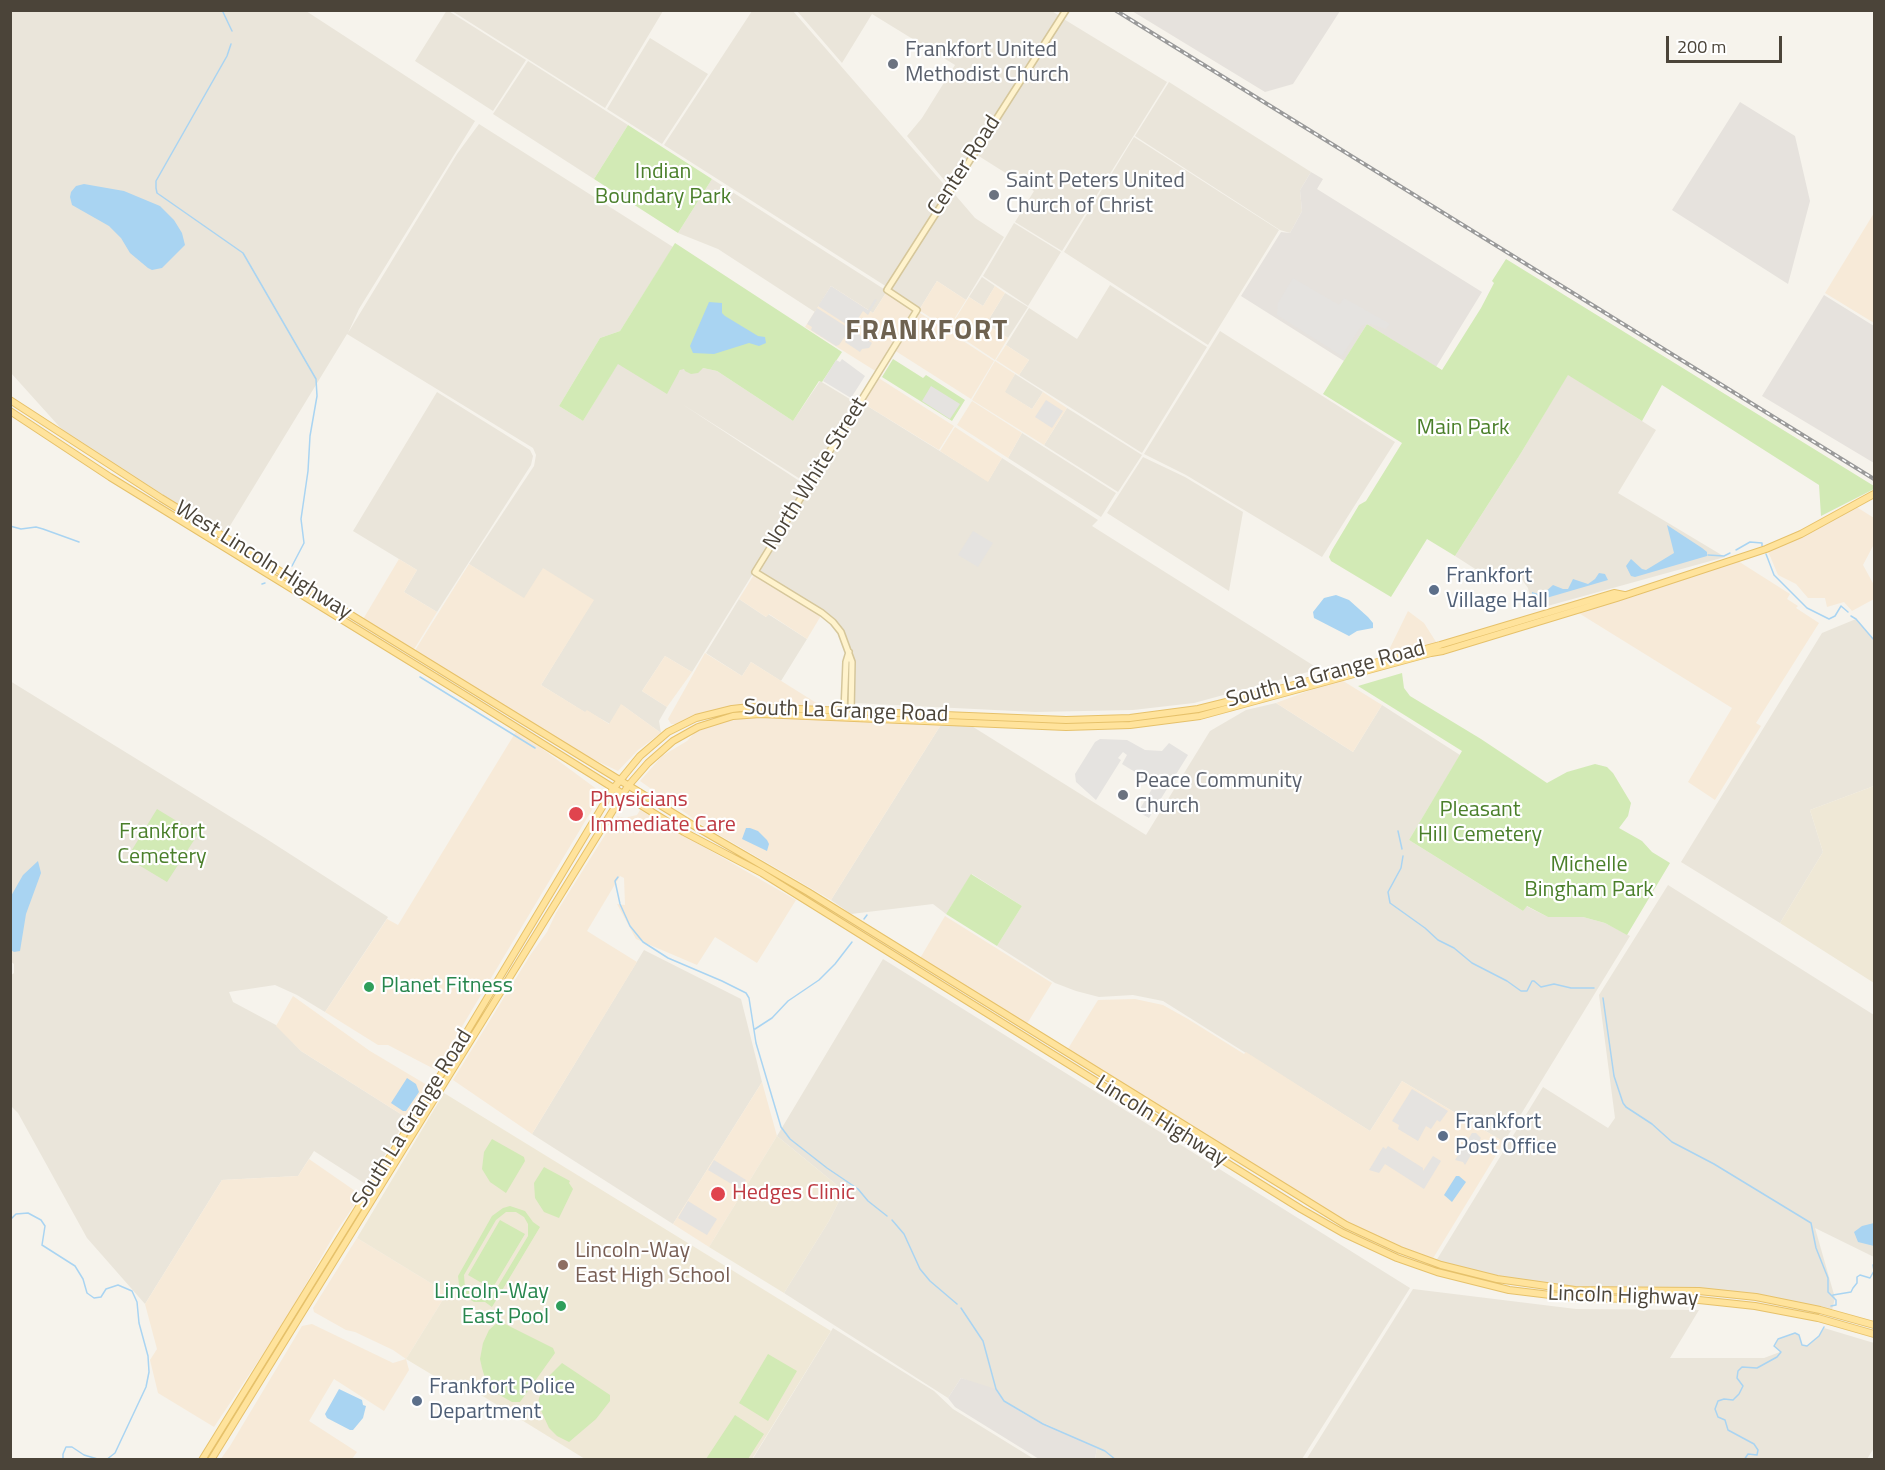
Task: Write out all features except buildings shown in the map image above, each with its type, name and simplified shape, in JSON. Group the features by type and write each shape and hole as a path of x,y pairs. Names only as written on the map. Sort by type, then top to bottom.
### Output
{"main road":[{"name":"West Lincoln Highway","path":"10,400 112,467 519,718"},
{"name":"West Lincoln Highway","path":"10,411 110,477 514,726"},
{"name":"South La Grange Road","path":"202,1460 453,1055 613,789 640,756 668,732 704,716 750,707 1066,728 1130,725 1200,716 1443,651 1766,549 1801,534 1875,494"},
{"name":"South La Grange Road","path":"211,1460 628,786 648,763 674,741 698,727 713,722 733,716 760,714 848,713"},
{"name":"Lincoln Highway","path":"519,718 628,786 808,892 1314,1207 1385,1243 1441,1265 1512,1282 1575,1290 1700,1292 1756,1297 1820,1310 1875,1325"},
{"name":"Lincoln Highway","path":"514,726 684,832 762,873 1320,1221 1382,1251 1437,1272 1509,1290 1575,1298 1699,1299 1755,1306 1818,1318 1875,1334"}],"street":[{"name":"Center Road","path":"917,310 887,290 1065,12"},
{"name":"North White Street","path":"848,713 846,662 849,651 841,632 833,622 755,572 917,310"}],"shaded area":[{"path":"447,10 526,60 493,111 415,61"},
{"path":"1050,10 1060,16 950,187 907,136 922,118 955,65 872,14 842,63 797,11"},
{"path":"10,11 306,11 475,121 359,309 348,333 457,154 479,124 673,247 620,331 600,338 559,406 583,421 618,363 678,373 682,368 717,371 793,421 820,381 858,404 808,484 682,404 807,486 692,672 665,656 642,691 667,707 659,721 661,733 622,705 610,724 587,711 586,713 541,685 593,600 524,599 469,564 534,466 536,455 533,448 347,334 225,534 66,434 11,373"},
{"path":"452,11 663,11 605,108"},
{"path":"752,11 793,11 948,189 887,287 664,145"},
{"path":"1132,11 1340,11 1293,84 1265,92"},
{"path":"1062,18 1167,82 1062,251 1015,222 1034,191 974,153"},
{"path":"650,38 708,74 662,144 607,109"},
{"path":"528,61 628,125 594,179 493,114"},
{"path":"1169,82 1311,172 1300,190 1302,211 1290,233 1280,230 1135,136"},
{"path":"1740,102 1795,136 1810,201 1788,284 1672,210"},
{"path":"1134,137 1279,230 1208,345 1064,252"},
{"path":"1311,172 1323,179 1317,189 1482,292 1436,367 1367,324 1344,361 1241,296 1281,232 1290,233 1302,211 1300,190"},
{"path":"712,179 887,291 873,313 831,286 815,312 718,249 678,233"},
{"path":"951,190 975,218 1004,237 966,300 937,281 919,310 888,289"},
{"path":"1874,213 1874,323 1825,293"},
{"path":"1014,223 1061,252 1028,306 983,276"},
{"path":"982,277 995,286 983,306 969,297"},
{"path":"1293,278 1339,305 1344,298 1390,324 1386,329 1371,324 1362,325 1342,356 1277,315 1278,303"},
{"path":"937,281 966,300 948,329 919,310"},
{"path":"1110,285 1207,347 1142,453 1019,375 1029,360 1006,345 1029,308 1077,339"},
{"path":"831,286 873,313 887,291 916,310 877,372 805,327"},
{"path":"831,286 868,310 875,299 877,300 868,315 863,311 852,328 818,306"},
{"path":"995,286 1005,293 986,324 1008,338 995,360 949,329 969,297 983,306"},
{"path":"1005,293 1028,307 1008,338 986,324"},
{"path":"1824,295 1874,326 1874,463 1762,396"},
{"path":"817,308 850,329 839,345 836,346 811,330 812,327 807,324"},
{"path":"917,311 994,361 971,399 894,350"},
{"path":"853,331 872,343 869,348 862,349 860,352 845,342"},
{"path":"1220,331 1395,442 1322,557 1186,475 1144,454"},
{"path":"1006,345 1029,360 1019,375 996,360"},
{"path":"842,359 865,376 851,398 823,381 836,360 840,362"},
{"path":"995,361 1015,374 1005,392 1032,409 1043,392 1067,408 1044,445 972,400"},
{"path":"1015,374 1043,392 1032,409 1004,392"},
{"path":"1568,374 1656,430 1618,493 1725,557 1533,610 1528,588 1520,577 1480,572 1455,556"},
{"path":"877,377 954,426 939,450 861,402"},
{"path":"931,386 960,404 950,419 922,401"},
{"path":"437,392 530,450 533,456 531,465 437,612 404,592 417,570 353,531"},
{"path":"1046,400 1063,411 1052,428 1035,417"},
{"path":"972,401 1022,433 1008,458 957,425"},
{"path":"861,402 988,481 1002,458 1098,520 1092,526 1319,669 1194,703 1133,710 1035,712 853,703 850,651 834,621 756,572"},
{"path":"1067,408 1142,455 1118,492 1044,445"},
{"path":"955,427 1002,458 988,482 940,451"},
{"path":"1022,433 1116,493 1101,517 1008,458"},
{"path":"1143,457 1185,477 1243,512 1229,591 1107,513"},
{"path":"1855,506 1874,518 1874,544 1863,565 1874,585 1874,599 1852,611 1844,602 1827,607 1825,598 1808,598 1796,584 1778,575 1767,549"},
{"path":"973,531 993,543 978,567 958,555"},
{"path":"399,559 417,570 404,592 437,612 413,651 362,621"},
{"path":"1738,561 1790,594 1787,599 1798,606 1796,608 1819,623 1756,723 1761,726 1715,800 1688,782 1732,708 1577,612"},
{"path":"469,564 524,598 543,568 594,600 541,685 609,724 621,704 661,733 638,750 618,771 565,746 414,652"},
{"path":"755,573 822,614 807,639 769,614 766,617 739,599"},
{"path":"739,599 766,617 768,614 807,639 781,681 751,662 742,676 706,653"},
{"path":"1408,611 1424,623 1438,645 1385,658"},
{"path":"1856,619 1874,640 1874,786 1810,810 1823,852 1780,923 1681,862 1822,633"},
{"path":"705,653 742,676 751,662 826,709 730,708 694,715 676,724 671,724 668,719"},
{"path":"665,656 692,672 667,707 642,691"},
{"path":"1340,679 1382,705 1353,752 1276,703"},
{"path":"10,681 265,838 388,917 325,1012 275,985 229,992 233,1002 276,1025 301,1051 407,1118 367,1185 314,1151 298,1176 222,1180 145,1304 87,1238 18,1113 11,1106 10,976 14,973 14,964 10,961"},
{"path":"1276,703 1353,752 1382,705 1460,755 1409,840 1523,911 1526,906 1548,917 1583,917 1605,923 1630,936 1504,1142 1402,1081 1370,1131 1163,1001 1133,995 1099,997 1055,983 997,946 1022,906 972,874 946,914 933,904 851,914 831,900 942,723 970,725 1146,835 1210,731 1246,710"},
{"path":"769,716 942,723 831,900 704,826 640,781 662,756 687,741 698,729 740,717"},
{"path":"517,730 602,793 436,1070 388,1045 378,1045 325,1012 387,919 398,925"},
{"path":"1100,739 1127,740 1145,750 1162,751 1169,743 1188,755 1149,818 1138,812 1155,784 1144,778 1138,779 1135,772 1122,764 1127,755 1123,752 1118,758 1121,760 1096,800 1076,782 1075,774 1095,742"},
{"path":"1874,786 1874,983 1780,923 1823,852 1810,810"},
{"path":"640,810 796,900 757,963 715,937 697,965 636,939 617,904 625,905 624,878 620,876 587,931 637,962 532,1134 453,1080 617,816 624,818 637,815"},
{"path":"1668,885 1874,1015 1874,1257 1815,1228 1835,1298 1832,1310 1757,1294 1699,1288 1575,1288 1510,1279 1436,1261 1543,1087 1608,1128 1615,1118 1599,995"},
{"path":"945,916 1052,983 1025,1027 919,960"},
{"path":"644,950 741,999 762,1082 673,1224 532,1134"},
{"path":"883,959 1410,1288 1302,1459 1095,1459 1097,1448 1026,1415 1004,1401 998,1393 961,1378 948,1398 784,1293 829,1221 844,1191 777,1136"},
{"path":"293,996 370,1051 427,1085 407,1118 301,1051 276,1026"},
{"path":"1135,999 1163,1005 1188,1019 1244,1054 1246,1052 1370,1131 1402,1081 1504,1142 1432,1260 1347,1224 1066,1052 1098,1000"},
{"path":"762,1082 777,1136 709,1247 673,1224"},
{"path":"1412,1089 1448,1111 1440,1122 1437,1120 1431,1129 1426,1126 1418,1141 1398,1129 1399,1125 1392,1121"},
{"name":"Lincoln-Way East High School","path":"444,1093 831,1331 752,1459 585,1459 468,1387 464,1394 406,1359 447,1293 357,1238"},
{"path":"1472,1133 1476,1133 1481,1138 1465,1165 1455,1160"},
{"path":"777,1136 844,1191 829,1221 784,1293 709,1247"},
{"path":"1388,1146 1423,1168 1423,1171 1433,1156 1441,1161 1424,1189 1385,1164 1379,1173 1369,1170 1383,1147 1386,1149"},
{"path":"309,1159 361,1195 334,1235 283,1324 214,1427 158,1393 150,1360 157,1349 145,1304 222,1180 298,1176"},
{"path":"714,1160 746,1180 740,1189 708,1170"},
{"path":"688,1201 717,1219 707,1235 678,1218"},
{"path":"357,1238 447,1293 406,1359 393,1350 346,1330 314,1312 313,1308"},
{"path":"1413,1289 1576,1309 1699,1310 1670,1358 1764,1358 1780,1352 1774,1346 1778,1339 1795,1333 1799,1335 1802,1345 1807,1346 1819,1336 1824,1328 1874,1343 1874,1448 1867,1459 1306,1460"},
{"path":"312,1324 393,1363 406,1359 409,1370 384,1411 334,1379 309,1421 357,1452 352,1459 220,1460 302,1326"},
{"path":"833,1328 934,1391 953,1409 1034,1459 752,1460"},
{"path":"961,1378 996,1389 1004,1401 1026,1415 1097,1448 1095,1459 1039,1459 955,1407 948,1398"}],"green space":[{"name":"Indian Boundary Park","path":"628,125 712,179 678,233 594,179"},
{"path":"675,243 842,352 822,382 819,381 793,421 717,371 703,368 698,373 691,374 684,369 680,370 667,394 618,364 583,421 559,406 600,338 620,331"},
{"name":"Main Park","path":"1506,259 1874,486 1874,489 1821,516 1819,485 1662,385 1642,421 1568,375 1455,556 1427,539 1391,597 1331,561 1329,557 1332,550 1359,505 1366,501 1402,443 1323,394 1367,324 1442,370 1481,308 1494,283 1492,281"},
{"path":"893,359 923,378 926,375 965,400 952,421 882,377"},
{"path":"1402,673 1404,688 1410,696 1547,783 1567,772 1595,764 1607,767 1613,773 1631,803 1628,816 1619,828 1642,841 1652,852 1670,863 1627,935 1605,923 1583,917 1548,917 1527,906 1523,911 1409,840 1462,751 1358,686"},
{"name":"Frankfort Cemetery","path":"157,809 198,834 167,882 127,858"},
{"path":"971,874 1022,906 997,946 946,914"},
{"path":"492,1139 524,1157 525,1161 506,1193 490,1182 482,1169 484,1152"},
{"path":"544,1167 570,1181 573,1189 559,1218 544,1212 535,1198 534,1183"},
{"path":"510,1206 525,1211 540,1227 492,1307 485,1302 474,1302 465,1296 459,1285 458,1276 492,1216","holes":["506,1212 516,1212 524,1217 528,1224 528,1236 495,1291 486,1297 476,1297 465,1288 464,1275 496,1220"]},
{"path":"500,1220 525,1234 492,1289 468,1275"},
{"path":"499,1321 553,1348 555,1353 520,1402 512,1402 496,1393 485,1378 482,1368 480,1359 483,1343 489,1330"},
{"path":"768,1354 797,1371 768,1421 739,1403"},
{"path":"562,1363 610,1395 610,1401 596,1419 569,1442 557,1436 549,1428 538,1404 548,1377"},
{"path":"735,1415 764,1434 748,1459 706,1459"}],"water":[{"path":"84,184 124,191 160,206 174,220 182,233 185,245 162,268 152,270 148,268 130,253 121,238 109,226 72,205 71,192 76,186"},
{"path":"709,302 722,303 722,313 725,316 758,336 765,337 766,343 759,346 749,343 714,354 693,353 690,346"},
{"path":"1667,525 1702,548 1707,552 1707,556 1635,577 1631,576 1626,566 1631,559 1646,570 1674,553"},
{"path":"1599,573 1605,574 1608,580 1531,601 1532,592 1542,595 1553,585 1568,589 1573,579 1588,584"},
{"path":"1336,595 1349,600 1368,617 1373,623 1373,628 1357,631 1349,636 1314,618 1313,612 1324,598"},
{"path":"746,828 758,831 767,840 769,844 767,851 742,839"},
{"path":"38,861 41,873 26,914 20,951 14,952 11,950 11,896 23,875"},
{"path":"407,1078 416,1084 419,1092 406,1111 403,1111 391,1103"},
{"path":"1456,1176 1466,1182 1452,1202 1444,1195"},
{"path":"1874,1223 1874,1246 1858,1242 1854,1232 1862,1226"},
{"path":"339,1389 362,1400 363,1405 366,1406 363,1418 353,1430 327,1418 325,1414"}],"waterway":[{"path":"222,10 232,31"},
{"path":"231,44 227,56 156,181 156,188 157,193 243,253 316,379 317,396 301,519 304,543 292,566"},
{"path":"10,526 21,529 36,527 79,542"},
{"path":"1736,550 1750,542 1762,543 1762,546"},
{"path":"1708,555 1724,556 1730,553"},
{"path":"1766,554 1774,575 1807,608 1829,619 1835,616 1841,606 1848,612"},
{"path":"1851,616 1874,640"},
{"path":"420,677 535,748"},
{"path":"1398,831 1402,849"},
{"path":"1403,856 1401,868 1388,892 1390,903 1438,940 1521,991 1527,991 1532,981 1541,987 1554,984 1571,988 1594,988"},
{"path":"618,877 615,881 620,904 630,926 643,942 668,958 746,993 749,998 756,1043 781,1127 790,1139 858,1189 868,1201 887,1216"},
{"path":"864,919 867,915"},
{"path":"755,1029 772,1018 788,1001 819,980 852,942"},
{"path":"1603,998 1614,1076 1623,1103 1672,1142 1714,1164 1811,1223 1816,1248 1828,1278 1828,1292 1836,1300 1836,1305 1831,1306"},
{"path":"10,1220 16,1214 28,1213 41,1220 45,1226 42,1245 75,1266 83,1279 87,1293 94,1298 101,1297 106,1289 118,1285 132,1291 137,1302 149,1372 146,1387 115,1453 106,1460"},
{"path":"892,1220 904,1234 920,1269 930,1281 957,1304"},
{"path":"1833,1295 1851,1292 1860,1275 1870,1278 1874,1271 1874,1264"},
{"path":"961,1308 983,1341 996,1389 1004,1401 1043,1424 1105,1451 1116,1460"},
{"path":"1744,1460 1748,1454 1757,1455 1758,1450 1754,1444 1728,1430 1725,1420 1718,1417 1715,1409 1718,1401 1733,1400 1739,1394 1743,1386 1737,1378 1738,1371 1742,1367 1757,1368 1777,1357 1781,1352 1774,1346 1778,1339 1795,1333 1799,1335 1802,1345 1807,1346 1819,1336 1824,1327"},
{"path":"63,1460 66,1447 72,1447 84,1455 101,1460"}],"railway":[{"path":"1115,10 1874,479"}],"place":[{"name":"Frankfort United Methodist Church","path":"893,64"},
{"name":"Saint Peters United Church of Christ","path":"994,195"},
{"name":"Frankfort Village Hall","path":"1434,590"},
{"name":"Peace Community Church","path":"1123,795"},
{"name":"Physicians Immediate Care","path":"576,814"},
{"name":"Planet Fitness","path":"369,987"},
{"name":"Frankfort Post Office","path":"1443,1136"},
{"name":"Hedges Clinic","path":"718,1194"},
{"name":"Lincoln-Way East High School","path":"563,1265"},
{"name":"Lincoln-Way East Pool","path":"561,1306"},
{"name":"Frankfort Police Department","path":"417,1401"}],"district":[{"name":"FRANKFORT","path":"927,332"}],"park label":[{"name":"Pleasant Hill Cemetery","path":"1480,824"},
{"name":"Michelle Bingham Park","path":"1589,878"}]}
